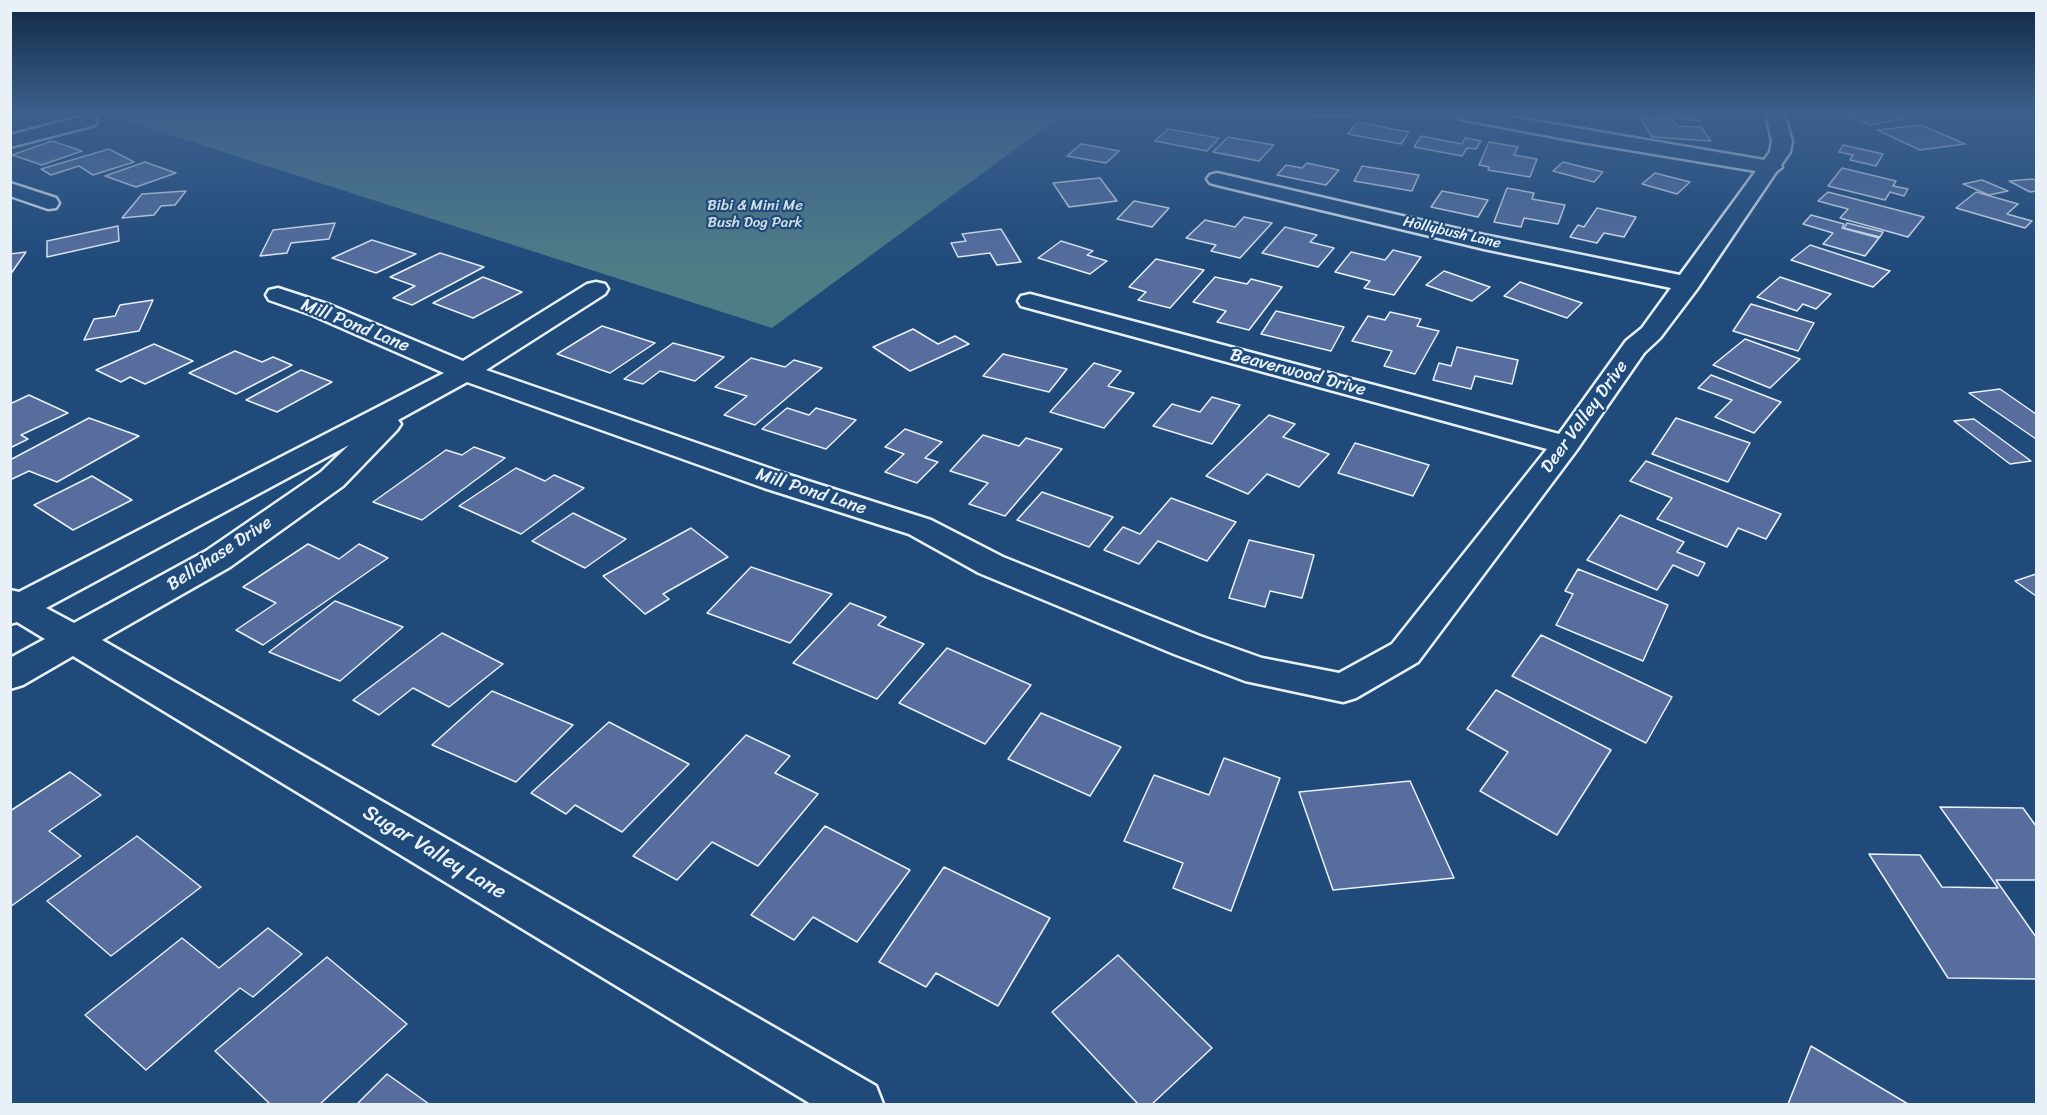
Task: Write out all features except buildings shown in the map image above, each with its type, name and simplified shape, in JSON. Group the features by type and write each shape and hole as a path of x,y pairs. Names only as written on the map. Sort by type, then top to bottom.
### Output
{"street":[{"path":"1766,166 1772,167"},
{"name":"Deer Valley Drive","path":"1343,688 1405,653 1566,445 1635,347 1651,333 1772,167"},
{"name":"Hollybush Lane","path":"1217,179 1484,242 1688,284"},
{"path":"10,189 48,203"},
{"name":"Bellchase Drive","path":"13,607 408,404 465,372 596,289"},
{"name":"Mill Pond Lane","path":"278,295 321,310 465,372 775,482 920,527 991,565 1187,645 1258,671 1343,688"},
{"name":"Beaverwood Drive","path":"1030,301 1566,445"},
{"name":"Bellchase Drive","path":"10,675 75,641 218,559 332,479 408,404"},
{"name":"Sugar Valley Lane","path":"13,607 75,641 858,1104"}],"green space":[{"name":"Bibi & Mini Me Bush Dog Park","path":"267,166 992,166 772,328"}]}
